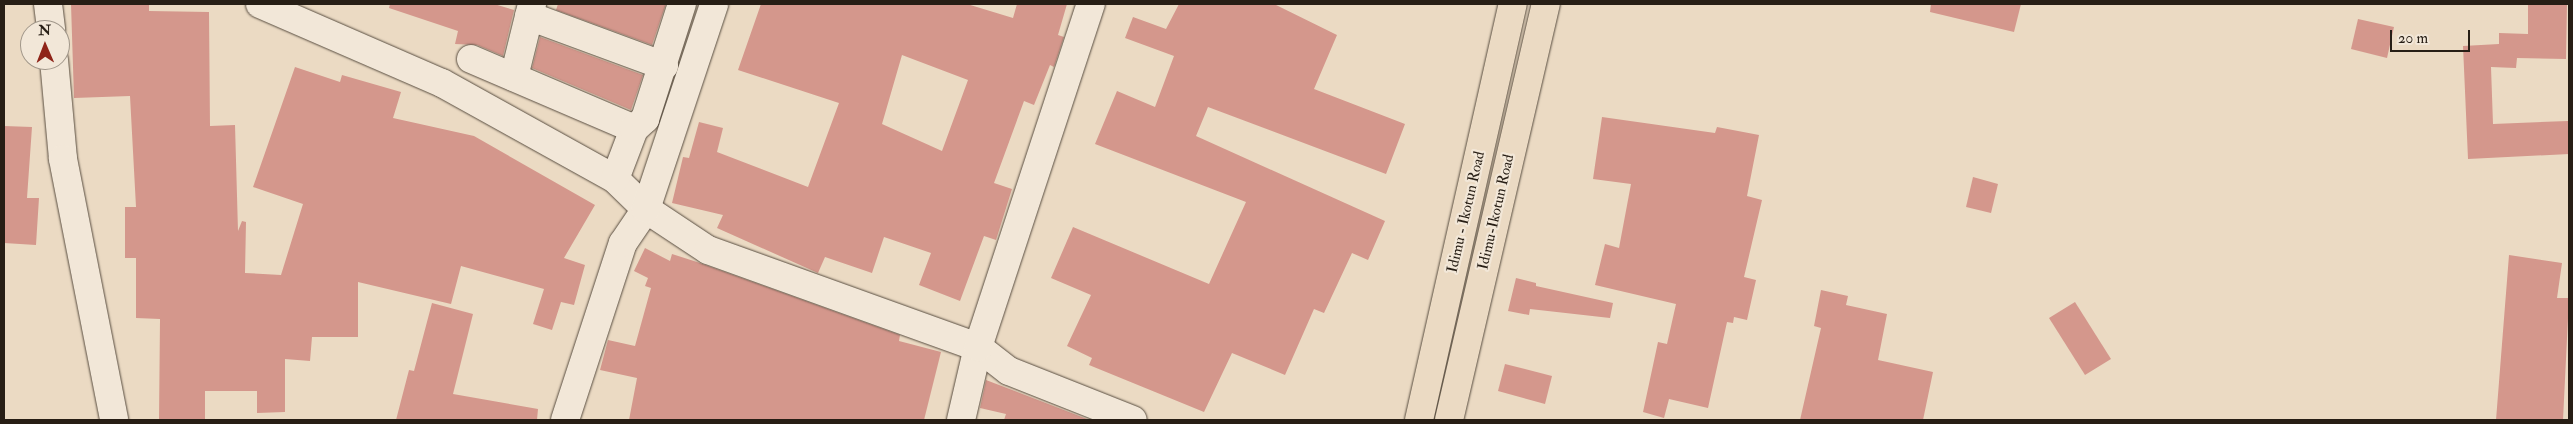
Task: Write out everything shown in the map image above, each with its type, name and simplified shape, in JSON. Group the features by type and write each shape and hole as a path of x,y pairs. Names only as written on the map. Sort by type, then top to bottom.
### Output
{"main road":[{"name":"Idimu - Ikotun Road","path":"1420,420 1513,4"},
{"name":"Idimu-Ikotun Road","path":"1449,420 1546,4"}],"street":[{"path":"48,4 50,20"},
{"path":"260,4 442,83 615,179 646,208 708,250 978,347 1009,372 1133,420"},
{"path":"615,179 634,129 645,119 664,66 682,4"},
{"path":"565,420 623,243 646,208 714,4"},
{"path":"961,420 978,347 1091,4"},
{"path":"514,77 530,10 664,66"},
{"path":"471,59 634,129"},
{"path":"55,70 63,159 114,420"}],"building":[{"path":"71,4 149,4 149,11 209,12 210,126 235,125 238,231 242,221 246,222 245,273 281,275 303,204 253,187 295,67 340,82 342,75 401,92 393,118 474,136 595,205 564,258 585,265 574,305 561,302 552,330 533,324 544,289 461,266 451,304 358,282 358,337 312,337 310,361 285,359 285,412 257,413 257,391 205,391 205,420 159,420 160,319 136,318 136,258 125,258 125,207 136,207 130,96 74,98"},
{"path":"390,4 494,4 514,10 503,56 477,45 455,44 458,31 389,8"},
{"path":"558,4 666,4 652,45 556,10"},
{"path":"761,4 967,4 1013,18 1017,4 1067,4 1058,35 1064,37 1054,67 1050,65 1034,105 1024,101 994,183 1012,189 996,240 984,236 960,301 919,285 931,253 884,237 872,273 825,257 818,273 717,228 723,215 672,203 683,157 689,158 699,122 723,128 717,152 808,187 839,103 738,70","holes":["902,55 968,80 942,151 882,124"]},
{"path":"1179,4 1274,4 1337,35 1314,89 1405,124 1386,174 1208,107 1196,136 1385,221 1368,260 1352,253 1324,313 1314,309 1285,375 1232,353 1204,412 1089,365 1092,358 1067,346 1091,295 1051,278 1073,227 1209,284 1246,202 1095,144 1117,91 1155,107 1174,56 1125,38 1133,17 1166,29"},
{"path":"1931,4 2021,4 2014,32 1930,12"},
{"path":"2528,4 2567,4 2566,59 2517,58 2516,68 2491,67 2493,124 2568,121 2569,154 2468,159 2463,46 2499,44 2499,33 2528,34"},
{"path":"2358,19 2394,27 2387,58 2351,49"},
{"path":"540,37 643,75 631,110 532,68"},
{"path":"1602,117 1715,133 1717,127 1759,135 1747,196 1762,200 1744,277 1756,280 1747,320 1734,317 1733,323 1727,322 1708,408 1669,399 1664,418 1643,412 1658,342 1667,344 1676,304 1595,285 1605,244 1619,248 1631,184 1593,179"},
{"path":"4,126 32,127 27,198 39,198 36,245 4,243"},
{"path":"1973,177 1998,184 1991,213 1966,207"},
{"path":"645,248 670,261 672,254 697,262 900,335 899,341 941,352 924,420 629,420 637,378 600,370 608,340 635,346 651,288 645,286 648,278 634,271"},
{"path":"2509,255 2562,263 2557,298 2569,298 2563,420 2496,420"},
{"path":"1516,278 1536,283 1536,286 1613,303 1610,318 1530,309 1529,315 1508,311"},
{"path":"1821,290 1848,296 1846,305 1887,314 1878,360 1933,372 1923,420 1800,420 1821,328 1814,326"},
{"path":"2075,302 2111,359 2085,375 2049,318"},
{"path":"432,303 473,314 453,394 538,409 537,420 396,420 409,370 414,371"},
{"path":"1505,364 1552,376 1545,404 1498,391"},
{"path":"986,380 1087,420 1004,420 1006,414 980,408"}]}
